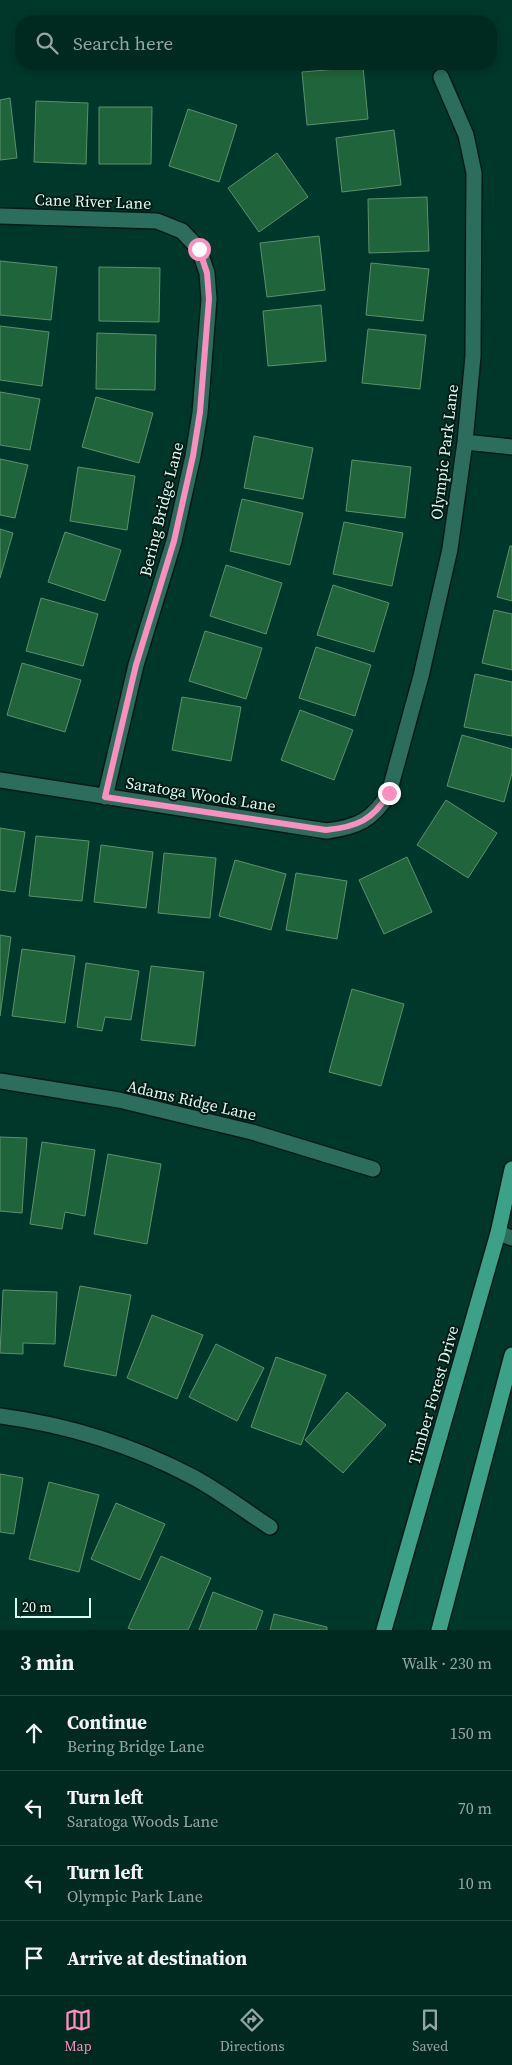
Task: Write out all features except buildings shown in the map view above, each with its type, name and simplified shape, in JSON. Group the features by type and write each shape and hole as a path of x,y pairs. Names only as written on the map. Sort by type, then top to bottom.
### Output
{"main road":[{"name":"Timber Forest Drive","path":"384,1630 505,1236 512,1169"},
{"path":"439,1630 512,1355"}],"street":[{"name":"Olympic Park Lane","path":"365,820 380,809 389,793 421,676 450,549 465,442 473,356 474,172 466,135 441,77"},
{"name":"Cane River Lane","path":"0,216 157,221 182,231"},
{"name":"Bering Bridge Lane","path":"105,797 136,665 174,541 200,412 209,299 207,273 199,249 182,231"},
{"path":"465,442 512,447"},
{"name":"Saratoga Woods Lane","path":"0,780 326,830 349,828 365,820"},
{"name":"Adams Ridge Lane","path":"0,1081 148,1107 252,1132 373,1169"},
{"path":"0,1416 31,1420 94,1435 145,1454 194,1478 270,1527"}],"route":[{"path":"199,249 207,273 209,299 200,412 193,456 174,541 136,665 105,797 326,830 349,828 365,820 380,809 389,793"}]}
